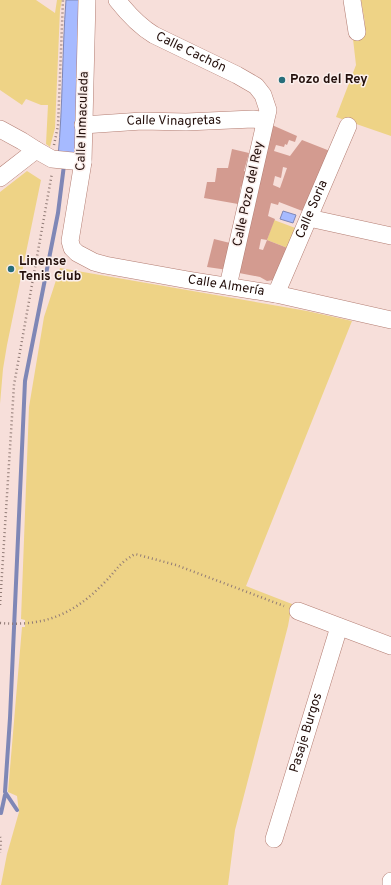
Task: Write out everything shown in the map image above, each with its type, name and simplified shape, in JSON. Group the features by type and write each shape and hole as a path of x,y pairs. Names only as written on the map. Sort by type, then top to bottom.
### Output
{"street":[{"name":"Calle Inmaculada","path":"70,241 81,162 87,0"},
{"name":"Calle Cachón","path":"117,0 137,23 154,36 256,86 266,102"},
{"path":"352,0 357,32"},
{"name":"Calle Pozo del Rey","path":"228,286 268,110 266,102"},
{"name":"Calle Vinagretas","path":"83,125 142,121 186,122 253,119 265,121"},
{"name":"Calle Soria","path":"276,294 348,126"},
{"path":"0,129 55,159 81,162"},
{"path":"0,178 36,150"},
{"path":"308,218 391,236"},
{"name":"Calle Almería","path":"70,241 72,248 77,253 94,262 105,265 276,294 391,320"},
{"path":"298,611 391,646"},
{"name":"Pasaje Burgos","path":"274,839 339,627"},
{"path":"390,885 391,881"}],"path":[{"path":"0,605 14,385 52,168 55,159 58,126 63,0"},
{"path":"0,623 26,624 50,619 74,608 94,593 107,580 117,566 135,554 144,555 176,565 298,611"},
{"path":"0,837 0,853"}],"shaded area":[{"path":"0,0 36,0 55,13 57,0 62,0 60,10 55,128 50,147 46,144 48,105 41,105 26,99 22,105 0,90"},
{"path":"361,0 391,0 391,136 336,117 356,65 353,39 365,34 365,23"},
{"name":"Linense Tenis Club","path":"27,171 41,180 7,345 0,404 0,192"},
{"path":"274,220 298,229 290,249 267,240"},
{"path":"60,268 307,311 352,321 246,586 292,604 288,626 235,830 228,885 1,885 7,854 19,812 17,796 8,792 22,627 25,627 25,620 21,619 29,407 44,317"}],"water":[{"path":"66,0 81,0 78,158 58,157"},
{"path":"283,211 296,215 293,223 280,219"}],"building":[{"path":"272,125 297,136 295,142 289,140 287,145 285,144 284,147 276,145 274,151 290,156 302,140 330,151 305,212 279,202 278,205 271,203 268,216 275,219 267,240 290,249 278,282 273,280 267,281 260,277 239,273 258,193 255,193","holes":["283,167 287,168 280,188 273,185 275,176 281,178","261,239 267,240 263,250 259,249"]},
{"path":"232,149 249,153 244,171 247,172 244,187 241,186 238,204 204,198 207,182 215,182 217,168 228,168"},
{"path":"214,239 234,244 228,270 207,267"}],"waterway":[{"path":"17,810 5,792 10,718 25,381 58,213 64,165"},
{"path":"1,813 5,795"}],"place":[{"name":"Pozo del Rey","path":"282,80"},
{"name":"Linense Tenis Club","path":"11,269"}]}
